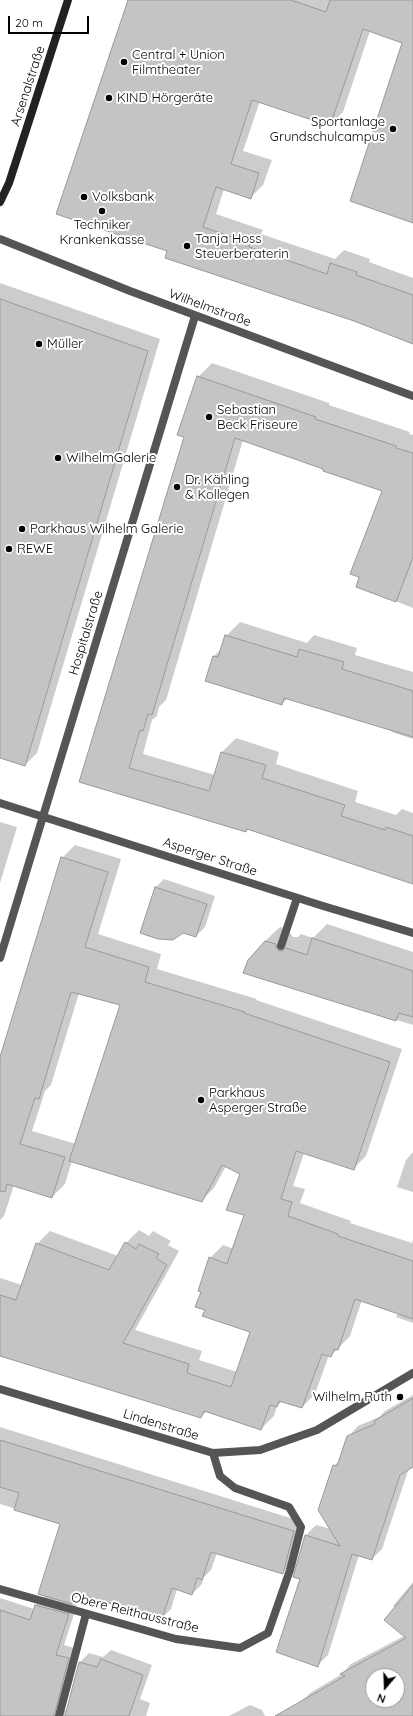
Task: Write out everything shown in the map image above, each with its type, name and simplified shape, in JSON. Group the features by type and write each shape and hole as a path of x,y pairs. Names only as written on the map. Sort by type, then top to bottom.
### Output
{"street":[{"name":"Arsenalstraße","path":"0,202 9,183 68,0"},
{"name":"Wilhelmstraße","path":"0,239 195,316 413,396"},
{"name":"Hospitalstraße","path":"0,958 195,316"},
{"name":"Asperger Straße","path":"0,803 297,898 413,933"},
{"path":"281,946 297,898"},
{"name":"Lindenstraße","path":"0,1389 213,1453 260,1450 316,1430 413,1373"},
{"name":"Obere Reithausstraße","path":"0,1589 176,1639 240,1648 268,1633 290,1570 302,1527 289,1507 235,1488 220,1476 213,1453"},
{"path":"59,1716 86,1614"}],"building":[{"path":"128,0 291,0 326,12 330,0 413,0 413,223 350,201 402,43 363,29 330,126 252,100 231,164 259,173 251,199 216,187 203,227 250,243 249,247 327,274 330,263 357,272 356,275 413,295 413,344 354,321 165,258 167,251 56,214"},
{"name":"WilhelmGalerie","path":"0,299 148,351 25,766 0,758"},
{"path":"197,376 316,417 315,419 413,453 413,557 396,602 356,587 359,577 350,574 382,491 235,438 152,715 148,714 143,731 140,730 129,768 209,791 221,752 266,765 262,778 345,805 341,816 385,830 386,827 413,836 413,884 247,829 246,832 79,782 184,437 177,435"},
{"path":"225,635 297,657 299,649 344,662 342,669 413,691 413,737 284,698 282,705 205,681 213,656 218,657"},
{"path":"61,857 108,872 85,947 149,967 145,982 245,1012 244,1013 390,1062 354,1170 296,1151 281,1199 292,1202 288,1216 338,1234 338,1236 413,1261 413,1319 355,1299 338,1350 334,1349 331,1357 322,1354 302,1408 279,1401 277,1407 270,1405 261,1430 204,1411 201,1418 0,1356 0,1295 16,1300 36,1243 109,1270 125,1242 136,1249 139,1244 159,1254 156,1258 167,1265 123,1343 189,1364 187,1373 231,1387 250,1332 202,1316 205,1310 195,1307 201,1292 198,1291 209,1257 227,1264 244,1215 226,1210 240,1174 222,1165 202,1202 69,1161 120,1005 71,992 39,1099 35,1098 20,1144 65,1157 52,1198 7,1184 5,1192 0,1191 0,1057"},
{"path":"155,887 207,904 196,937 183,933 173,940 158,939 140,933"},
{"path":"312,938 413,971 413,1017 399,1013 396,1021 243,973 248,960 265,941 276,944 279,951 286,948 307,955"},
{"path":"413,1398 413,1467 400,1475 372,1560 352,1554 318,1667 276,1652 300,1579 293,1577 305,1535 340,1546 318,1510 333,1465 337,1466 347,1436 375,1424 374,1421"},
{"path":"0,1440 294,1531 283,1574 211,1552 202,1580 197,1578 192,1595 172,1588 162,1619 85,1596 75,1594 72,1604 38,1594 60,1524 14,1510 19,1493 0,1487"},
{"path":"413,1585 413,1716 275,1716 345,1676 340,1674 406,1638 384,1620"},
{"path":"35,1605 69,1614 56,1655 69,1658 54,1716 0,1716 0,1610 30,1620"},
{"path":"101,1659 143,1675 129,1716 65,1716 79,1662 97,1667"}],"place":[{"name":"Central + Union Filmtheater","path":"124,62"},
{"name":"KIND Hörgeräte","path":"109,98"},
{"name":"Sportanlage Grundschulcampus","path":"393,129"},
{"name":"Volksbank","path":"84,197"},
{"name":"Techniker Krankenkasse","path":"102,211"},
{"name":"Tanja Hoss Steuerberaterin","path":"187,246"},
{"name":"Müller","path":"39,344"},
{"name":"Sebastian Beck Friseure","path":"209,417"},
{"name":"WilhelmGalerie","path":"58,458"},
{"name":"Dr. Kähling & Kollegen","path":"177,487"},
{"name":"Parkhaus Wilhelm Galerie","path":"22,529"},
{"name":"REWE","path":"9,549"},
{"name":"Parkhaus Asperger Straße","path":"201,1100"},
{"name":"Wilhelm Ruth","path":"400,1397"}]}
